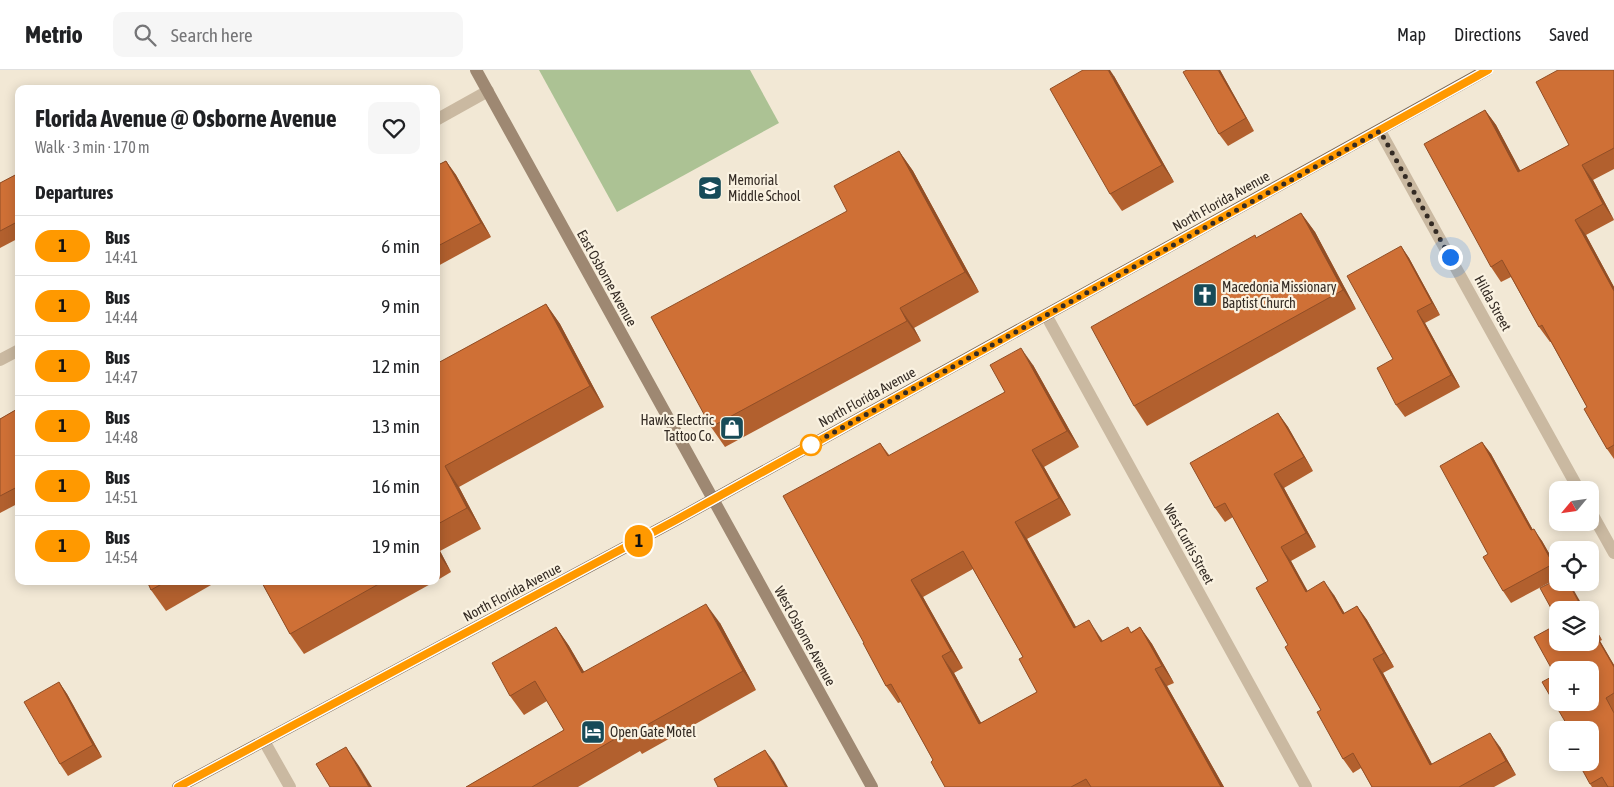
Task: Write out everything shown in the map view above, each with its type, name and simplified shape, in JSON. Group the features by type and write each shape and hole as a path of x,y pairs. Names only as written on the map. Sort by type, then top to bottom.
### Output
{"main road":[{"name":"North Florida Avenue","path":"178,787 713,500 1488,70"}],"street":[{"name":"East Osborne Avenue","path":"476,70 713,500"},
{"path":"440,118 488,90"},
{"name":"Hilda Street","path":"1380,131 1574,481"},
{"name":"West Curtis Street","path":"1046,315 1306,787"},
{"path":"0,360 15,352"},
{"name":"West Osborne Avenue","path":"713,500 872,787"},
{"path":"1599,526 1614,553"},
{"path":"264,741 290,787"}],"green space":[{"path":"539,70 750,70 779,123 617,212"}],"building":[{"path":"1083,70 1108,70 1162,165 1110,194 1050,89"},
{"path":"1187,70 1218,70 1246,118 1219,134 1183,72"},
{"path":"1558,70 1614,70 1614,148 1582,165 1603,204 1575,220 1614,291 1614,445 1607,449 1584,409 1587,407 1542,325 1539,327 1502,260 1491,267 1424,144 1485,110 1518,172 1569,145 1536,82"},
{"path":"899,151 965,272 900,308 907,321 711,427 651,317 847,211 834,186"},
{"path":"446,161 481,223 440,245 440,164"},
{"path":"15,175 15,223 0,231 0,183"},
{"path":"1301,213 1343,290 1134,406 1091,327 1255,235 1256,238"},
{"path":"1401,246 1432,303 1417,311 1451,375 1396,405 1377,368 1393,359 1347,276"},
{"path":"546,304 590,386 445,466 467,508 440,523 440,362"},
{"path":"1021,348 1067,431 1032,450 1059,498 1015,522 1074,628 1089,620 1101,642 1128,627 1131,633 1140,627 1162,666 1155,669 1221,787 1091,787 1086,779 1071,787 945,787 931,762 933,760 891,684 886,686 783,496 880,443 888,456 1005,392 990,365","holes":["963,551 1023,657 1019,659 1037,692 979,724 942,656 951,651 911,580"]},
{"path":"15,410 15,488 0,496 0,419"},
{"path":"1278,413 1304,457 1274,474 1306,533 1281,547 1306,592 1324,581 1343,614 1357,606 1384,653 1373,659 1430,765 1490,733 1506,761 1459,787 1372,787 1353,753 1343,759 1317,712 1321,710 1285,647 1288,645 1256,588 1268,581 1225,503 1215,508 1190,463"},
{"path":"1482,442 1531,530 1534,529 1549,557 1549,566 1503,591 1483,557 1488,554 1440,466"},
{"path":"1549,584 1549,591 1573,591 1578,601 1549,601 1549,604 1540,588"},
{"path":"149,585 160,585 151,590"},
{"path":"263,585 377,585 290,634"},
{"path":"706,604 743,671 629,735 627,732 532,787 466,787 564,730 535,681 510,696 492,663 556,627 582,673"},
{"path":"1549,629 1549,651 1599,651 1599,641 1614,667 1614,693 1606,698 1614,713 1614,787 1608,787 1602,777 1590,784 1583,771 1599,771 1599,721 1565,721 1559,711 1599,711 1599,661 1549,661 1549,664 1534,637"},
{"path":"1549,678 1549,694 1542,682"},
{"path":"59,682 93,745 60,764 24,702"},
{"path":"346,747 369,787 330,787 316,764"},
{"path":"765,750 786,787 718,787 714,779"}],"bus line":[{"name":"1","path":"178,787 676,520 1488,70"}],"place":[{"name":"Memorial Middle School","path":"710,188"},
{"name":"Macedonia Missionary Baptist Church","path":"1205,295"},
{"name":"Hawks Electric Tattoo Co.","path":"732,428"},
{"name":"Open Gate Motel","path":"593,732"}],"route":[{"path":"811,445 1380,131 1450,257"}]}
